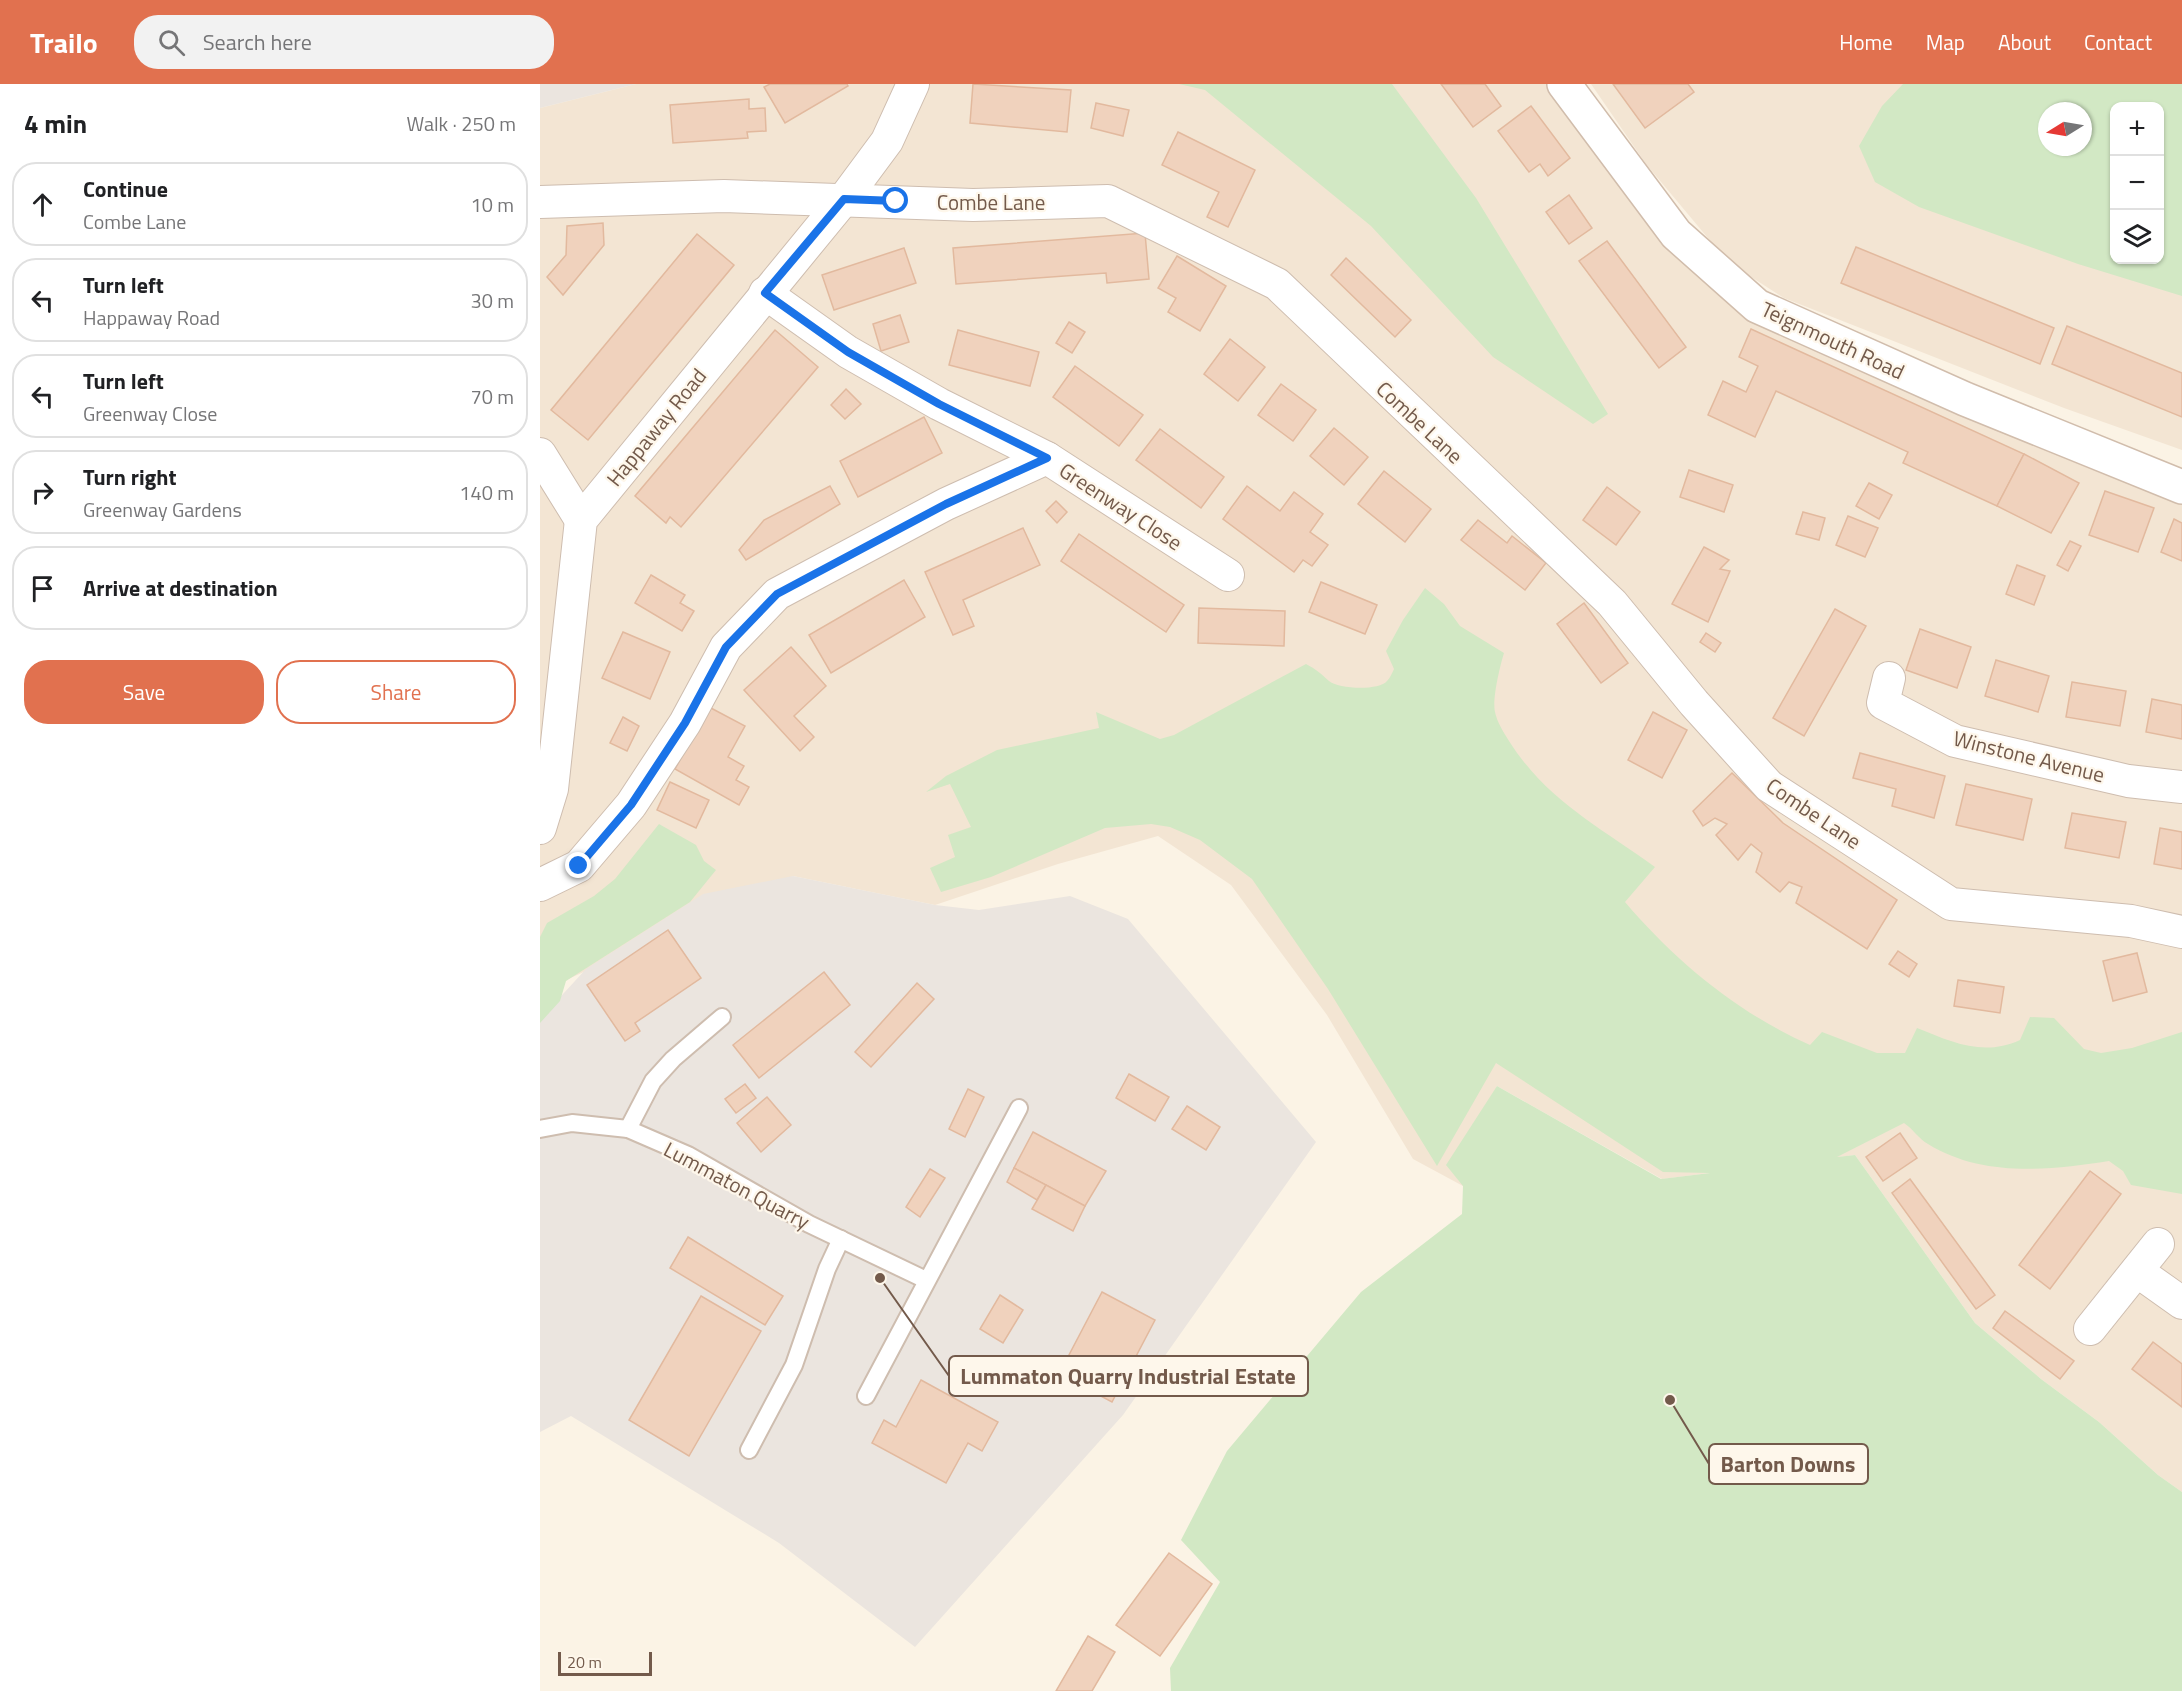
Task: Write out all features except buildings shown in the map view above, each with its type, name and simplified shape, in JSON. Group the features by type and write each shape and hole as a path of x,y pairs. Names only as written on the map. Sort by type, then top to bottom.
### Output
{"main road":[{"name":"Teignmouth Road","path":"1564,84 1676,234 1757,306 1965,399 2182,487"}],"street":[{"name":"Happaway Road","path":"581,520 844,199 887,141 913,84"},
{"name":"Combe Lane","path":"540,201 724,196 973,205 1108,201 1277,284 1612,603 1694,703 1769,786 1951,904 2132,921 2182,932"},
{"name":"Greenway Close","path":"765,293 848,352 939,404 1047,458 1228,575"},
{"path":"540,454 581,520 552,789 540,828"},
{"path":"540,885 579,866 631,805 685,723 726,647 777,594 946,504 1047,458"},
{"name":"Winstone Avenue","path":"1878,701 1955,741 2128,781 2182,787"},
{"path":"2090,1329 2158,1244"},
{"path":"2137,1271 2182,1304"}],"lane":[{"path":"628,1129 653,1081 673,1059 722,1017"},
{"path":"866,1396 1019,1108"},
{"name":"Lummaton Quarry","path":"540,1129 572,1123 628,1129 688,1155 840,1239 927,1280"},
{"path":"749,1450 794,1365 827,1269 840,1239"}],"shaded area":[{"path":"540,84 636,84 540,108"},
{"path":"636,84 1564,84 1757,306 2182,487 2182,1492 2158,1475 2099,1422 2041,1379 1975,1323 1855,1155 1662,1179 1497,1086 1463,1186 1413,1159 1327,1015 1231,885 1158,836 1058,864 935,905 793,876 540,992 540,108"},
{"path":"1591,84 2182,84 2182,450 2064,408 1784,298 1728,262 1646,164"},
{"path":"793,876 935,905 979,910 1070,896 1128,919 1316,1142 1123,1415 915,1647 779,1543 571,1416 540,1432 540,1019 586,969 703,894"}],"green space":[{"path":"1179,84 1392,84 1476,198 1608,414 1593,424 1493,357 1371,226 1205,90"},
{"path":"1903,84 2182,84 2182,296 2078,264 1919,207 1875,182 1859,146 1882,106"},
{"path":"1425,588 1444,604 1460,626 1504,653 1495,691 1495,712 1503,731 1524,762 1557,797 1655,867 1625,902 1687,965 1733,1002 1758,1018 1810,1045 1822,1032 1877,1053 1905,1053 1917,1028 1968,1046 2006,1045 2020,1040 2030,1017 2054,1018 2084,1049 2101,1053 2132,1048 2182,1032 2182,1194 2131,1185 2123,1171 2109,1161 2040,1169 1994,1167 1971,1162 1949,1155 1928,1144 1904,1123 1837,1157 1855,1155 1975,1323 2041,1379 2099,1422 2158,1475 2182,1492 2182,1691 1171,1691 1170,1668 1220,1582 1181,1540 1227,1451 1361,1292 1462,1214 1463,1186 1446,1165 1497,1086 1661,1179 1710,1173 1663,1172 1496,1063 1437,1166 1328,989 1252,879 1200,840 1170,827 1151,824 1105,828 991,877 941,892 930,868 955,857 948,835 971,827 950,784 926,792 946,776 997,750 1099,728 1096,712 1160,739 1174,735 1306,664 1329,681 1341,686 1368,688 1383,684 1394,669 1386,651 1403,620"},
{"path":"659,824 696,845 704,861 716,870 690,902 566,981 560,1001 540,1023 540,937 547,923 594,896 615,879"}],"place":[{"name":"Lummaton Quarry Industrial Estate","path":"880,1278"},
{"name":"Barton Downs","path":"1670,1400"}],"route":[{"path":"579,866 631,805 685,723 726,647 777,594 838,564 946,504 1047,458 939,404 848,352 765,293 844,199 896,201"}]}
